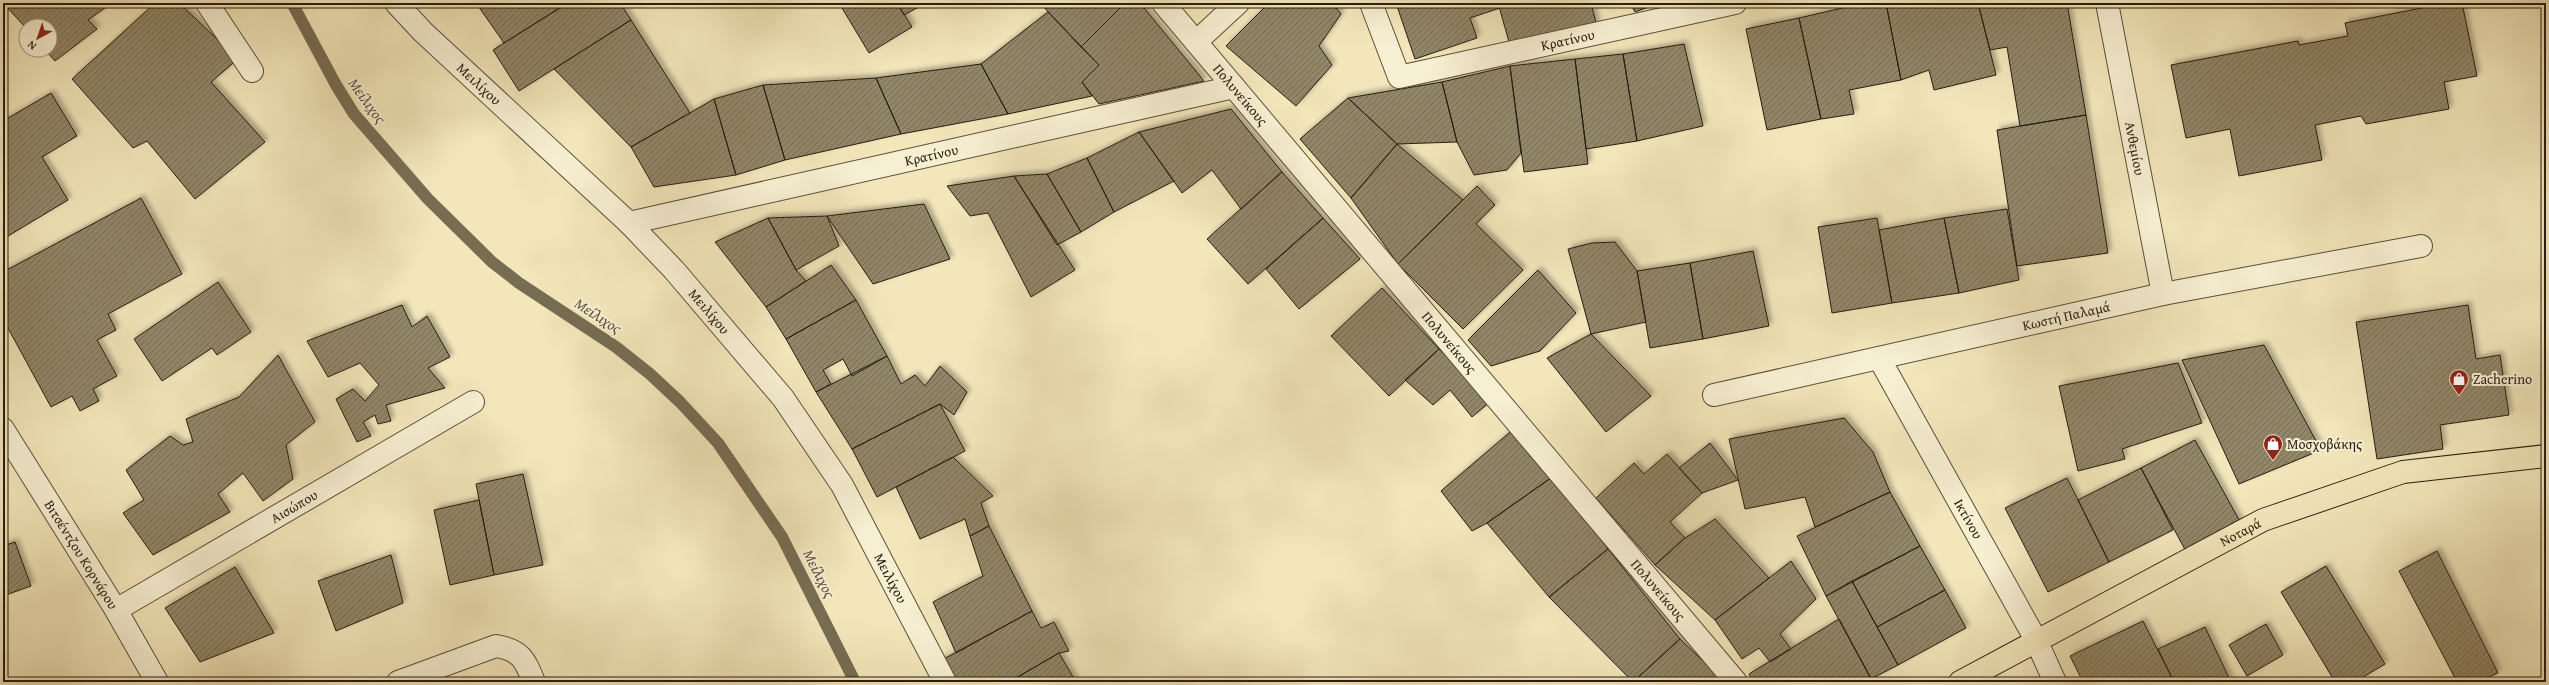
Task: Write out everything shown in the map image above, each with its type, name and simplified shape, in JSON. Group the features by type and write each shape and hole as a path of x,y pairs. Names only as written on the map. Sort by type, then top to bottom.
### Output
{"main road":[{"name":"Νοταρά","path":"1960,682 2036,640 2263,520 2402,472 2546,456"}],"street":[{"path":"207,3 252,71"},
{"name":"Μειλίχου","path":"396,3 423,32 629,223 674,270 773,387 807,432 842,485 945,682"},
{"name":"Πολυνείκους","path":"1163,3 1736,682"},
{"path":"1196,42 1238,3"},
{"name":"Κρατίνου","path":"1371,3 1400,77 1727,4"},
{"name":"Ανθεμίου","path":"2107,3 2164,294"},
{"name":"Κρατίνου","path":"629,223 1234,87"},
{"name":"Κωστή Παλαμά","path":"1714,395 2164,294 2421,246"},
{"name":"Ικτίνου","path":"1879,358 2036,640 2055,682"},
{"name":"Αισώπου","path":"116,610 473,402"},
{"name":"Βιτσέντζου Κορνάρου","path":"3,428 116,610 157,682"},
{"path":"398,682 484,649 496,646 510,648 521,656 534,682"}],"building":[{"path":"3,3 112,3 88,20 97,29 55,61 52,58 58,58 58,18 18,18 18,19"},
{"path":"155,3 179,3 238,59 211,82 265,142 195,199 147,141 133,148 72,79"},
{"path":"476,3 558,3 561,7 504,43"},
{"path":"568,3 620,3 631,20 519,91 493,50"},
{"path":"839,3 897,3 912,27 869,53"},
{"path":"897,3 926,3 904,15"},
{"path":"1040,3 1125,3 1081,47"},
{"path":"1125,3 1140,3 1204,81 1099,104 1082,82 1099,65 1081,47"},
{"path":"1269,3 1332,3 1341,14 1319,46 1332,65 1296,106 1226,46"},
{"path":"1396,3 1498,3 1500,8 1470,18 1477,38 1415,59"},
{"path":"1498,3 1591,3 1597,27 1511,49"},
{"path":"1630,3 1660,3 1635,12"},
{"path":"1864,3 1886,3 1901,80 1849,90 1854,114 1821,119 1799,18"},
{"path":"1886,3 1978,3 1996,75 1934,90 1929,70 1901,80"},
{"path":"1978,3 2067,3 2086,115 2020,126 2007,47 1990,50"},
{"path":"2447,3 2462,3 2477,76 2444,82 2449,109 2366,124 2361,116 2315,125 2322,160 2239,176 2230,129 2186,138 2171,65 2298,41 2299,45 2348,36 2345,23"},
{"path":"1048,12 1099,65 1082,82 1092,96 1008,114 981,64"},
{"path":"1799,18 1821,119 1767,130 1746,29"},
{"path":"631,20 690,113 631,147 554,69"},
{"path":"1684,44 1703,126 1637,141 1623,54"},
{"path":"1623,54 1637,141 1586,149 1575,59"},
{"path":"1575,59 1588,164 1524,172 1510,66"},
{"path":"981,64 1008,114 901,134 876,78"},
{"path":"1510,66 1521,153 1507,170 1474,175 1457,142 1442,82"},
{"path":"876,78 901,134 785,160 763,85"},
{"path":"1442,82 1457,142 1397,144 1348,98"},
{"path":"763,85 785,160 736,175 714,99"},
{"path":"51,93 77,136 42,157 68,200 3,239 3,121"},
{"path":"1348,98 1397,144 1351,198 1300,139"},
{"path":"714,99 736,175 654,187 631,147"},
{"path":"1231,109 1282,172 1241,209 1212,170 1182,193 1139,132"},
{"path":"2086,115 2108,253 2017,266 1997,130"},
{"path":"1139,132 1174,181 1114,212 1087,158"},
{"path":"1397,144 1463,200 1398,264 1351,198"},
{"path":"1087,158 1114,212 1081,232 1047,174"},
{"path":"1282,172 1323,218 1248,284 1207,239"},
{"path":"1047,174 1081,232 1057,245 1014,176"},
{"path":"1014,176 1075,270 1031,297 988,213 970,216 947,186"},
{"path":"1477,186 1495,205 1476,224 1523,270 1463,329 1398,264"},
{"path":"141,198 182,274 108,314 116,330 97,340 117,376 93,389 99,401 80,411 72,396 51,407 3,319 3,272"},
{"path":"924,204 950,259 873,284 827,216"},
{"path":"2007,209 2019,280 1959,293 1944,218"},
{"path":"827,216 839,246 796,270 768,218"},
{"path":"768,218 796,270 806,281 766,307 715,242"},
{"path":"1323,218 1360,259 1299,309 1266,269"},
{"path":"1877,218 1892,303 1832,313 1818,227"},
{"path":"1944,218 1959,293 1892,303 1879,230"},
{"path":"1615,242 1637,271 1646,322 1591,334 1568,249 1592,243"},
{"path":"1753,251 1769,326 1703,339 1690,263"},
{"path":"1690,263 1703,339 1650,348 1637,271"},
{"path":"831,265 856,300 786,339 766,307"},
{"path":"1538,270 1576,313 1540,351 1491,366 1468,340"},
{"path":"218,282 251,332 217,355 212,348 162,381 134,339"},
{"path":"1382,288 1439,349 1389,396 1331,336"},
{"path":"856,300 887,356 852,376 843,359 823,370 831,384 816,392 786,339"},
{"path":"402,305 412,327 427,316 450,357 428,368 445,388 386,405 391,421 378,424 375,415 363,422 371,436 357,442 336,399 353,389 365,401 379,385 360,363 328,377 307,341"},
{"path":"2468,305 2476,359 2500,355 2509,415 2440,425 2443,449 2377,459 2356,322"},
{"path":"1591,334 1651,396 1606,432 1547,358"},
{"path":"2264,345 2321,450 2239,484 2182,360"},
{"path":"1439,349 1491,401 1472,417 1450,390 1433,405 1405,380"},
{"path":"278,355 315,422 286,445 293,479 263,501 243,473 218,494 230,512 153,555 123,513 144,500 126,470 170,436 183,445 193,442 186,419 239,397"},
{"path":"887,356 901,384 915,375 925,386 940,366 967,392 954,415 940,404 852,449 816,392"},
{"path":"2178,363 2202,423 2122,449 2125,459 2078,471 2059,386"},
{"path":"940,404 965,451 877,497 852,449"},
{"path":"1844,418 1873,452 1890,492 1815,527 1805,497 1745,509 1729,439"},
{"path":"1516,427 1555,475 1487,523 1472,531 1441,491"},
{"path":"2195,440 2243,527 2189,557 2141,468"},
{"path":"1710,443 1738,480 1702,493 1679,468"},
{"path":"1667,454 1702,493 1670,522 1685,538 1655,565 1596,498 1634,463 1644,474"},
{"path":"953,457 993,496 981,503 989,526 970,536 965,519 920,539 896,487"},
{"path":"2141,468 2173,530 2109,562 2078,500"},
{"path":"523,474 543,565 494,575 476,484"},
{"path":"1555,475 1608,549 1549,597 1487,523"},
{"path":"2067,478 2109,562 2048,592 2005,508"},
{"path":"1890,492 1920,546 1826,596 1797,536"},
{"path":"479,500 494,575 450,585 434,510"},
{"path":"1715,519 1769,578 1715,620 1655,565 1685,538"},
{"path":"989,526 1032,611 956,653 933,602 983,576 970,536"},
{"path":"15,542 31,586 3,596 3,546"},
{"path":"1920,546 1945,590 1877,627 1852,581"},
{"path":"1608,549 1680,639 1633,682 1549,597"},
{"path":"2437,551 2498,673 2477,682 2457,682 2399,571"},
{"path":"391,555 403,603 336,631 318,581"},
{"path":"1791,561 1816,599 1780,634 1791,649 1770,662 1759,648 1742,659 1715,620"},
{"path":"2326,566 2385,664 2355,682 2335,682 2281,592"},
{"path":"235,567 274,633 200,662 165,608"},
{"path":"1852,581 1898,665 1871,679 1826,596"},
{"path":"1945,590 1966,628 1898,665 1877,627"},
{"path":"1032,611 1041,628 1054,622 1069,651 1059,653 1009,682 952,682 940,661"},
{"path":"1839,619 1873,682 1754,682 1749,674"},
{"path":"2143,621 2174,682 2083,682 2070,656"},
{"path":"2266,624 2283,655 2247,676 2229,645"},
{"path":"2205,627 2231,682 2174,682 2158,649"},
{"path":"1680,639 1725,682 1633,682"},
{"path":"1059,653 1076,682 1009,682"}],"waterway":[{"name":"Μείλιχος","path":"292,3 336,85 354,114 428,199 492,262 519,283 616,347 650,374 680,402 718,443 782,537 855,682"}],"place":[{"name":"Zacherino","path":"2459,396"},
{"name":"Μοσχοβάκης","path":"2273,461"}]}
